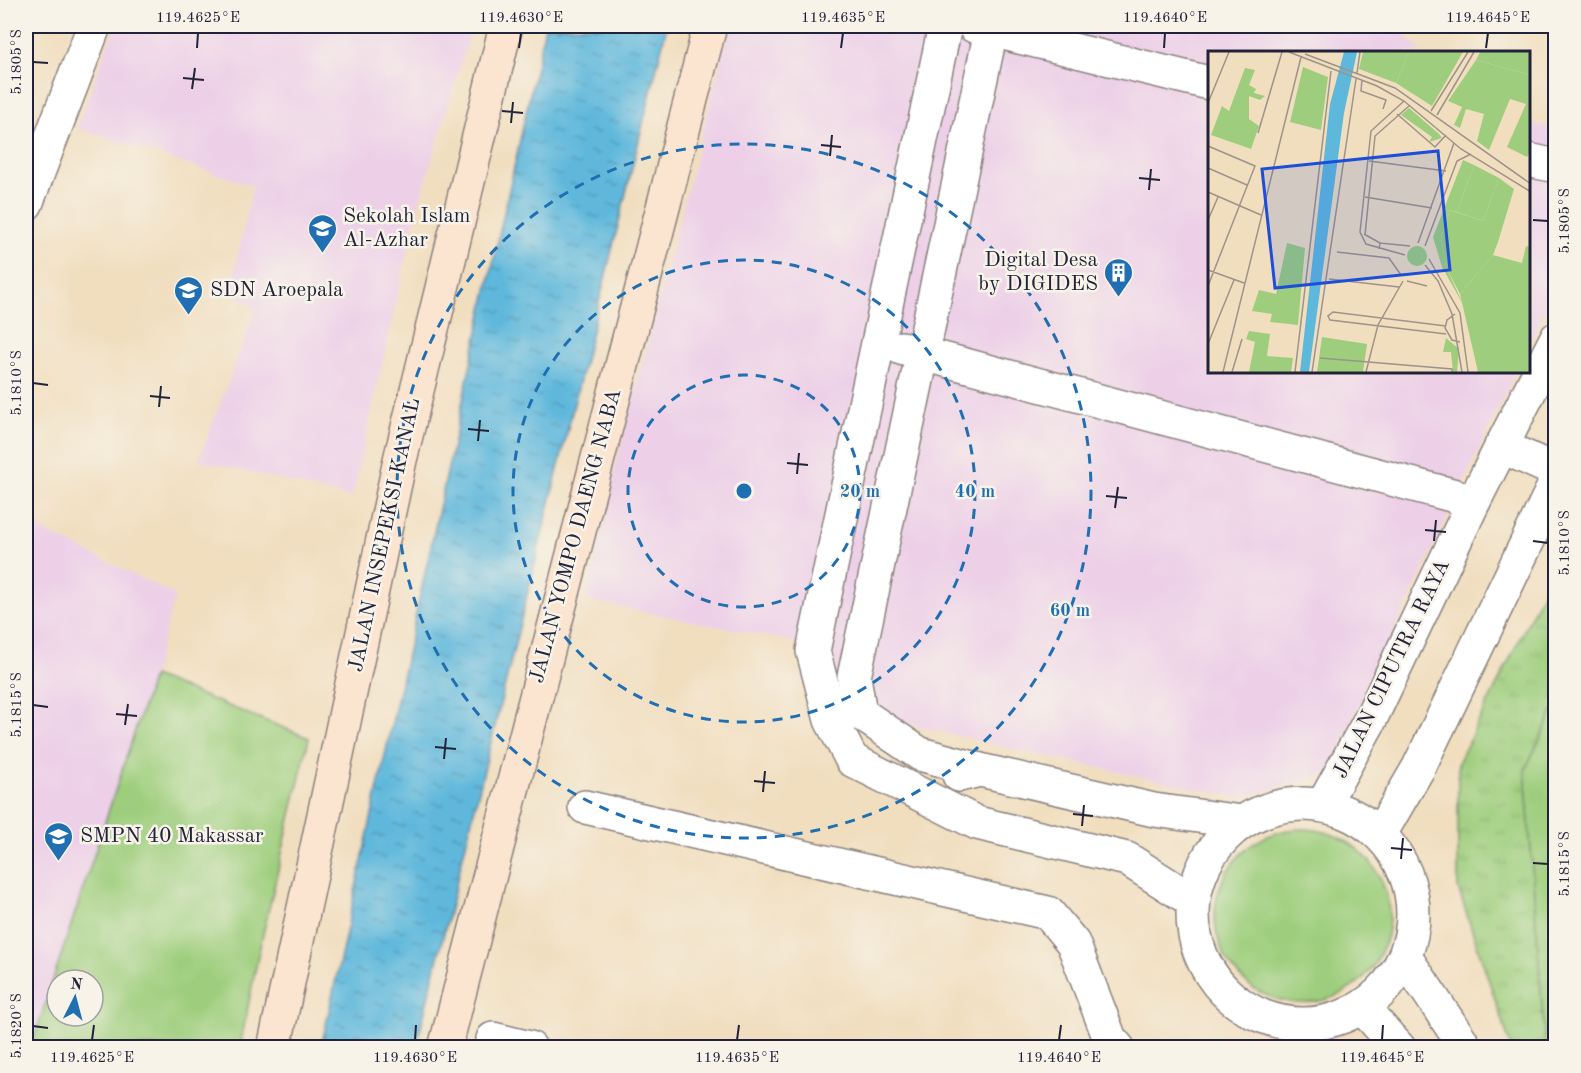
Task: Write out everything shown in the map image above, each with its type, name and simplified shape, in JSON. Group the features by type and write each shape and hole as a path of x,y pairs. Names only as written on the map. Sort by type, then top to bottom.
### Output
{"street":[{"path":"26,204 94,26"},
{"name":"JALAN INSEPEKSI KANAL","path":"274,1047 400,460 506,26"},
{"name":"JALAN YOMPO DAENG NABA","path":"445,1047 710,26"},
{"path":"945,26 813,651 831,720 852,760 977,824 1127,859 1193,901"},
{"path":"1208,83 986,27 958,180 854,677 860,713 920,754 1154,810 1242,822"},
{"path":"1530,160 1556,166"},
{"path":"914,174 958,180"},
{"name":"JALAN CIPUTRA RAYA","path":"1323,805 1369,722 1474,501 1556,339"},
{"path":"879,343 1474,501"},
{"path":"1502,446 1556,471"},
{"path":"1380,834 1419,767 1556,482"},
{"path":"813,651 818,661 828,670 854,677"},
{"path":"977,824 948,807 947,788 960,774 980,770"},
{"path":"1300,803 1323,805 1353,815 1380,834 1402,864 1413,900 1413,929 1405,957 1388,986 1362,1007 1326,1022 1286,1023 1249,1010 1218,985 1198,951 1193,926 1193,901 1205,860 1220,840 1242,822 1269,808 1300,803"},
{"path":"585,807 1048,913 1073,944 1110,1039 1118,1047"},
{"path":"1405,957 1466,1047"},
{"path":"1362,1007 1399,1047"},
{"path":"493,1040 530,1047"}],"shaded area":[{"name":"Sekolah Islam Al-Azhar","path":"115,26 472,26 415,216 352,498 199,460 256,308 230,292 253,186 77,128"},
{"path":"730,26 1395,26 1422,51 1208,51 1208,374 1514,374 1328,774 1240,798 1022,751 819,703 795,642 587,600 611,483"},
{"path":"1530,122 1556,129 1555,287 1530,342"},
{"name":"SMPN 40 Makassar","path":"26,522 175,595 153,676 57,968 45,968 45,1005 31,1048 26,1047"}],"green space":[{"path":"1555,568 1555,707 1525,770 1545,1047 1511,1047 1458,888 1458,763"},
{"path":"153,676 309,738 259,951 240,1047 31,1047 45,1004 45,1028 105,1028 105,968 57,968"},
{"path":"1555,707 1555,1047 1545,1047 1525,770"},
{"path":"1302,829 1335,836 1350,844 1363,855 1374,868 1382,883 1389,916 1382,949 1374,964 1363,977 1350,988 1335,996 1302,1003 1269,996 1254,988 1241,977 1230,964 1222,949 1215,916 1222,883 1230,868 1241,855 1254,844 1269,836"}],"water":[{"path":"545,26 667,26 416,1047 321,1047"}],"place":[{"name":"Sekolah Islam Al-Azhar","path":"322,254"},
{"name":"Digital Desa by DIGIDES","path":"1119,298"},
{"name":"SDN Aroepala","path":"189,316"},
{"name":"SMPN 40 Makassar","path":"59,862"}]}
